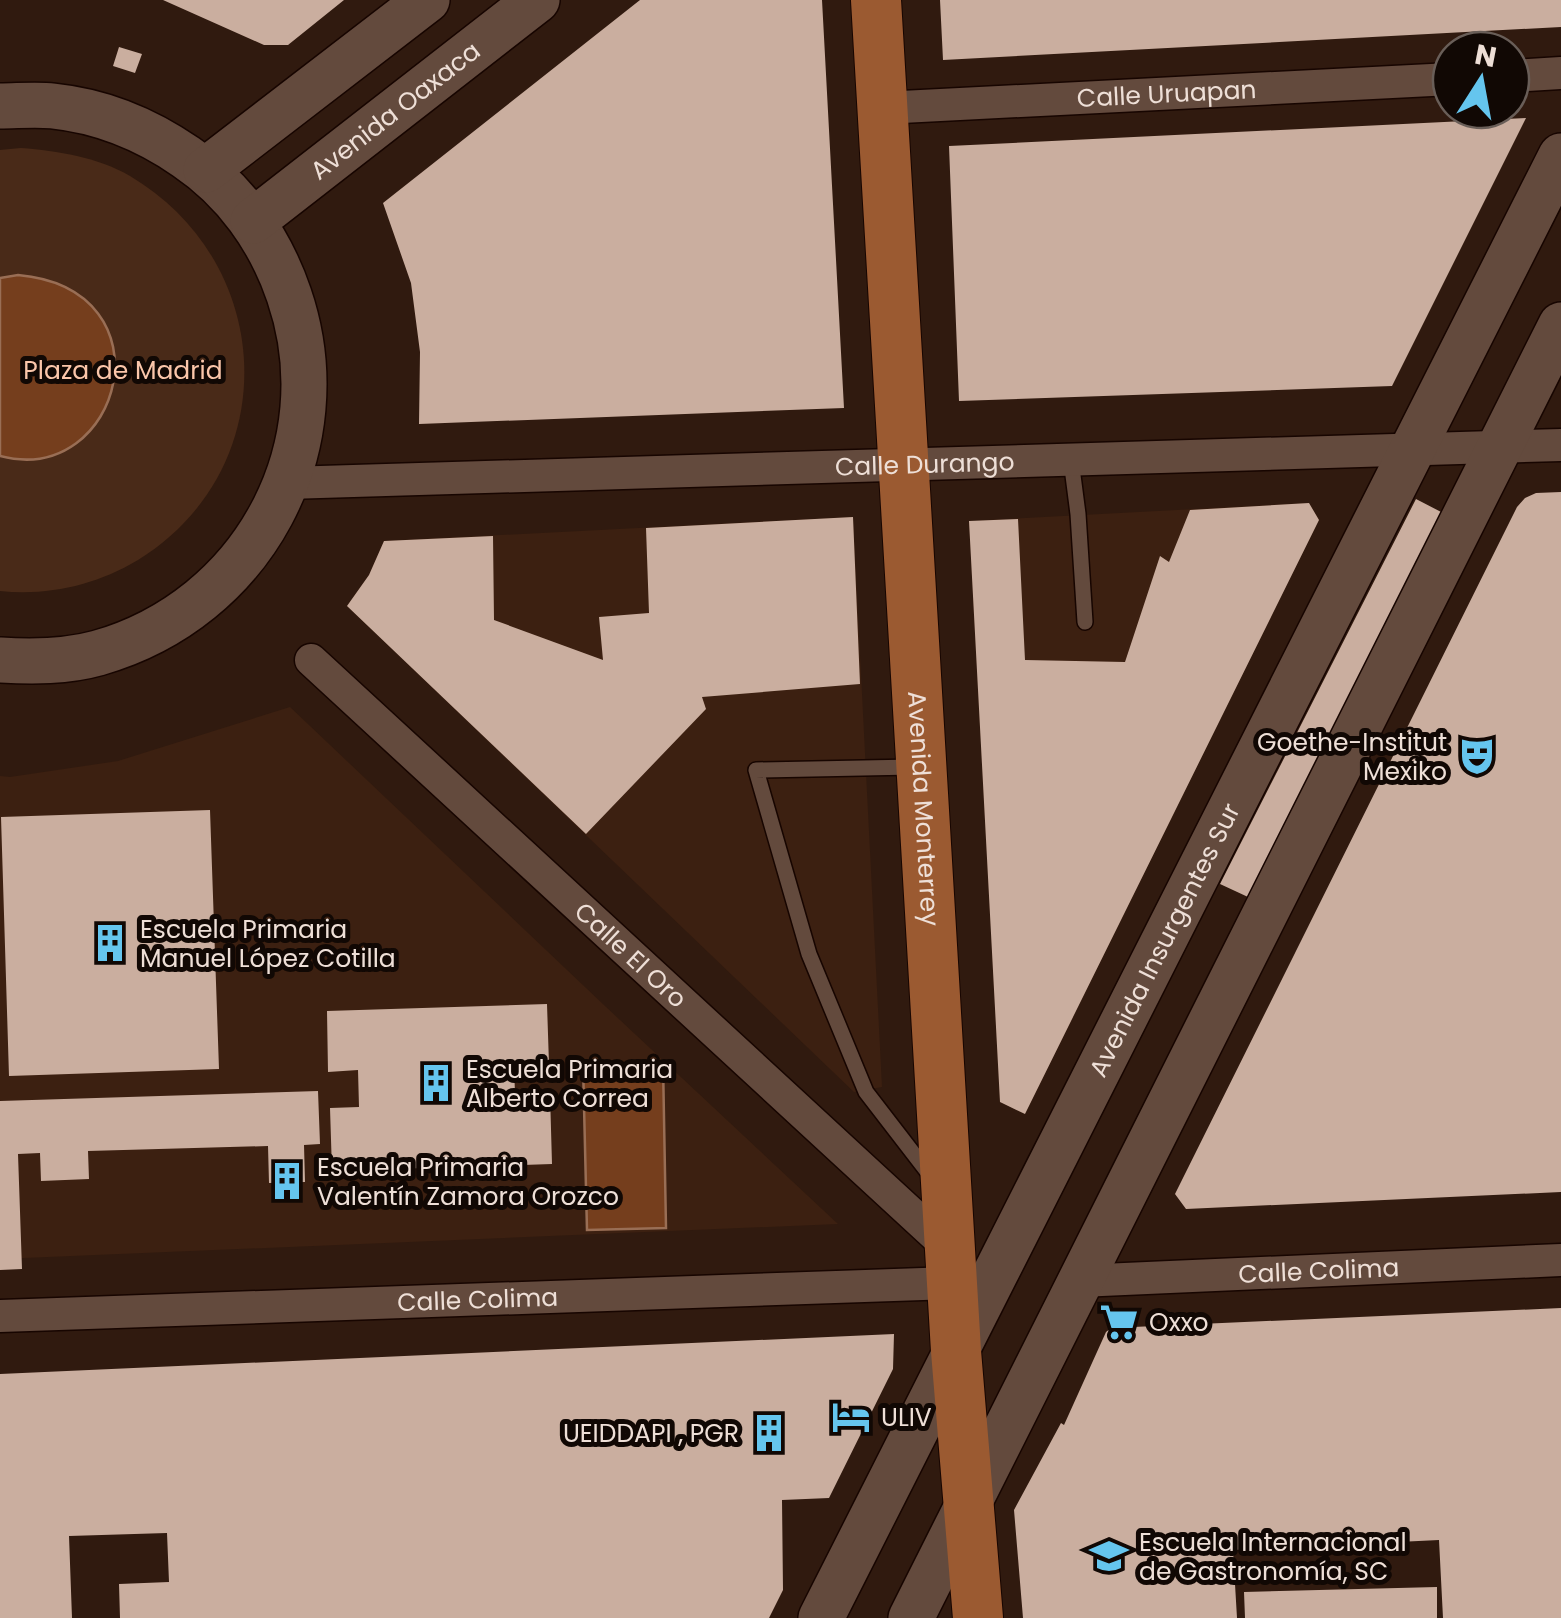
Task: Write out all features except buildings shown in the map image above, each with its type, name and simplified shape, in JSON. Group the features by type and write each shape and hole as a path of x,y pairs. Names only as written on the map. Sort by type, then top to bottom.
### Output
{"main road":[{"path":"206,170 427,0"},
{"name":"Avenida Oaxaca","path":"253,222 537,0"},
{"name":"Avenida Monterrey","path":"876,0 956,1351 978,1618"},
{"path":"0,106 53,106 108,117 159,139 206,170 253,222 280,268 298,321 305,375 301,430 288,483 266,527 238,566 203,600 153,632 97,653 39,662 0,660"},
{"name":"Avenida Insurgentes Sur","path":"821,1618 1561,156"},
{"path":"911,1618 1561,325"}],"street":[{"path":"1531,75 1561,73"},
{"name":"Calle Uruapan","path":"882,108 1431,80"},
{"name":"Calle Durango","path":"288,483 1561,446"},
{"name":"Calle El Oro","path":"310,660 951,1266"},
{"name":"Calle Colima","path":"1079,1281 1561,1260"},
{"name":"Calle Colima","path":"0,1316 951,1266"}],"lane":[{"path":"1071,460 1085,622"},
{"path":"922,767 756,770 809,954 866,1092 947,1197"}],"shaded area":[{"path":"18,275 67,288 98,314 113,347 113,383 100,416 76,443 42,458 0,456 0,278"},
{"path":"1309,503 1319,520 1025,1114 1000,1102 969,521"},
{"path":"853,517 882,1087 854,1092 347,606 369,575 384,541"},
{"path":"290,707 838,1224 0,1259 0,776 118,761"},
{"path":"663,1063 666,1228 587,1230 583,1064"}],"green space":[{"name":"Plaza de Madrid","path":"21,148 77,156 117,169 179,214 214,260 236,312 244,366 239,421 219,474 186,521 138,560 106,576 72,587 18,592 0,591 0,150"}],"place":[{"name":"Goethe-Institut Mexiko","path":"1477,756"},
{"name":"Escuela Primaria Manuel López Cotilla","path":"110,943"},
{"name":"Escuela Primaria Alberto Correa","path":"436,1083"},
{"name":"Escuela Primaria Valentín Zamora Orozco","path":"287,1181"},
{"name":"Oxxo","path":"1119,1322"},
{"name":"ULIV","path":"851,1417"},
{"name":"UEIDDAPI , PGR","path":"769,1433"},
{"name":"Escuela Internacional de Gastronomía, SC","path":"1109,1556"}]}
